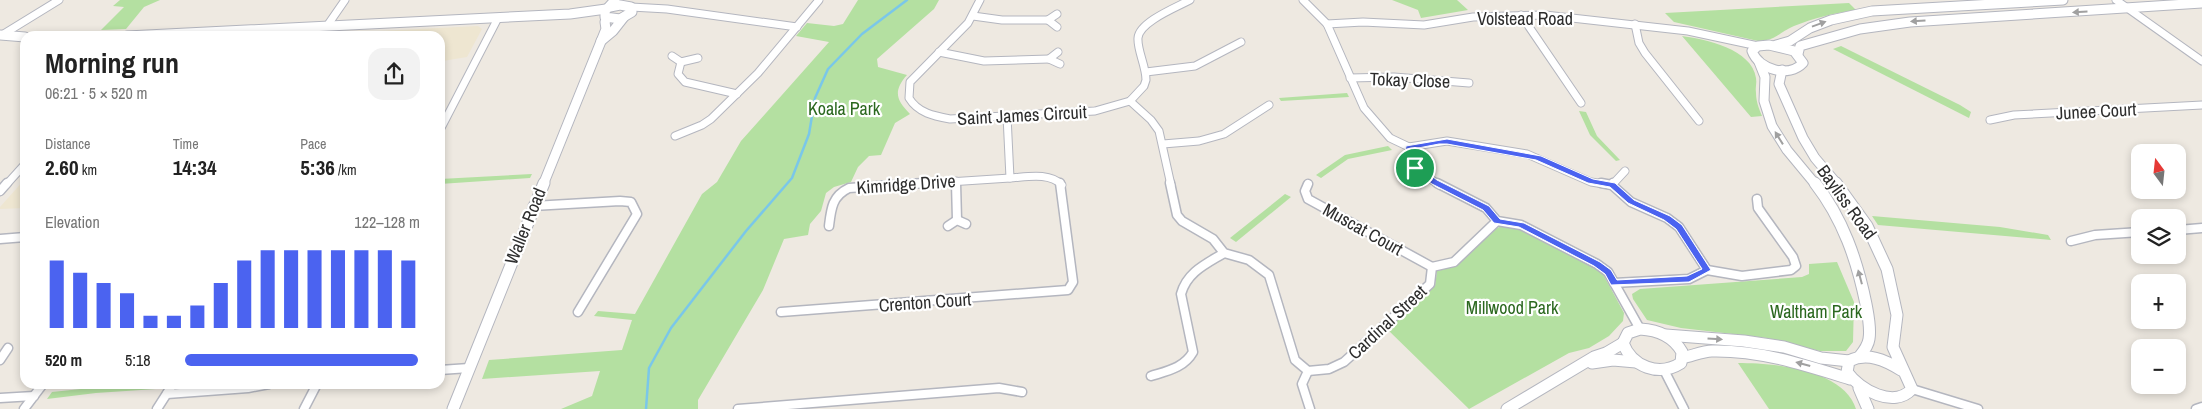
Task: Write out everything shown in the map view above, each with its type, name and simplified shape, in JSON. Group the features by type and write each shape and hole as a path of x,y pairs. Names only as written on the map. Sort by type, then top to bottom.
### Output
{"street":[{"path":"1,35 59,0"},
{"path":"326,26 345,0"},
{"path":"675,136 702,125 737,94 758,73 819,0"},
{"name":"Saint James Circuit","path":"980,0 973,16 910,82 906,91 910,103 920,111 935,117 950,119 1095,111 1115,107 1130,101"},
{"path":"1190,0 1148,22 1141,30 1138,38 1146,72 1144,86 1130,101 1152,120 1158,131 1163,144 1177,215 1183,224 1203,232 1218,242 1224,253"},
{"path":"1303,0 1327,24 1364,108 1390,138 1409,147 1447,141 1527,154 1591,182 1612,185 1631,202 1667,218 1679,227 1707,270"},
{"path":"1776,45 1798,54 1802,59 1801,66 1797,69 1782,70 1756,60 1752,51 1758,46 1776,45 1790,41 1810,28 1859,13 1895,9 2063,0"},
{"path":"2116,0 2202,61"},
{"path":"2035,1 2047,14"},
{"path":"1798,54 1800,46 1806,43 1883,25 2202,3"},
{"path":"235,31 570,14 608,10 620,5 630,4 797,27"},
{"name":"Waller Road","path":"599,43 632,12 630,4"},
{"path":"608,10 625,17 648,11 667,9"},
{"name":"Waller Road","path":"453,409 606,28 608,10"},
{"path":"973,16 1002,20 1048,20 1057,14"},
{"path":"1521,15 1581,103"},
{"name":"Volstead Road","path":"1327,24 1363,22 1424,25 1473,17 1521,15 1573,16 1688,31 1758,46"},
{"path":"445,120 498,18"},
{"path":"1048,20 1057,27"},
{"path":"1635,24 1639,43 1645,53 1699,121"},
{"path":"1,35 20,37"},
{"name":"Volstead Road","path":"1723,40 1746,50 1756,60"},
{"path":"1146,72 1195,66 1241,42"},
{"path":"940,52 984,61 1049,58 1058,52"},
{"path":"672,56 681,62 698,58"},
{"path":"1049,58 1060,64"},
{"name":"Bayliss Road","path":"1756,60 1765,77 1763,94 1768,116 1777,136 1795,161 1821,191 1836,214 1850,242 1861,281 1870,331 1869,346 1846,366 1850,379"},
{"path":"681,62 678,72 679,77 685,82 737,94"},
{"name":"Bayliss Road","path":"1782,70 1778,78 1778,86 1805,143 1850,200 1873,236 1887,266 1894,292 1897,317 1893,351 1901,370 1911,383 1912,389"},
{"name":"Tokay Close","path":"1350,78 1394,77 1469,82"},
{"path":"1163,144 1200,142 1224,134 1269,105"},
{"name":"Junee Court","path":"1990,120 2014,116 2202,105"},
{"path":"1007,116 1010,178"},
{"path":"1409,147 1408,159 1415,168 1434,182 1486,208 1497,221 1521,225 1597,264 1608,272 1640,329"},
{"path":"0,191 20,169"},
{"path":"1612,185 1625,171"},
{"name":"Kimridge Drive","path":"829,226 834,197 839,191 849,188 1041,176 1055,178 1062,185 1073,282 1068,290"},
{"path":"956,181 957,220"},
{"name":"Muscat Court","path":"1308,184 1305,191 1308,199 1432,267"},
{"path":"1614,283 1689,279 1707,270 1742,276 1791,270 1796,266 1793,257 1758,208 1757,199"},
{"path":"533,206 620,201 631,202 635,208 637,214 578,312"},
{"path":"957,220 966,224"},
{"path":"948,226 957,220"},
{"name":"Cardinal Street","path":"1308,370 1329,369 1344,362 1430,284 1432,267 1454,262 1497,221"},
{"path":"2186,229 2202,228"},
{"path":"2071,240 2095,235 2131,233"},
{"path":"0,239 20,237"},
{"path":"1151,376 1185,364 1191,359 1193,352 1181,294 1182,285 1187,278 1224,253 1239,255 1259,265 1269,275 1295,360 1308,370 1302,384 1310,409"},
{"name":"Crenton Court","path":"781,312 1068,290"},
{"path":"1507,409 1623,343 1628,333 1640,329 1648,329 1666,335 1744,341 1784,347 1821,358 1881,359 1901,370"},
{"path":"1666,335 1679,346 1682,358"},
{"path":"1623,343 1629,356 1636,362 1649,368 1664,370 1676,366 1682,358 1711,351 1744,353 1785,359 1850,379 1859,388 1899,405 1912,389 1978,409"},
{"path":"0,360 8,348"},
{"path":"1584,364 1613,360 1636,362"},
{"path":"445,370 469,368"},
{"path":"1664,370 1684,409"},
{"path":"738,409 999,388 1022,392"},
{"path":"1859,388 1868,409"},
{"path":"24,409 39,389"},
{"path":"157,409 170,389"},
{"path":"167,394 234,389"},
{"path":"304,409 314,389"},
{"path":"0,398 34,396"},
{"path":"2196,409 2202,407"}],"shaded area":[{"path":"478,26 482,29 467,57 445,61 445,31 378,31"},
{"path":"20,185 20,208 0,209"}],"green space":[{"path":"120,0 160,0 144,7 126,29 101,30 124,7 113,6"},
{"name":"Koala Park","path":"858,0 939,0 934,9 877,59 878,67 907,75 900,86 898,95 899,100 910,114 895,123 881,155 869,156 858,167 851,182 834,187 826,193 821,211 810,224 808,235 784,239 763,290 698,400 698,409 561,409 592,396 600,371 482,379 489,360 622,350 632,320 594,316 598,311 635,314 702,194 717,182 741,141 829,42 796,36 807,23 834,26 843,24"},
{"path":"1392,0 1457,0 1468,10 1421,18 1418,10"},
{"path":"1849,3 1856,10 1832,14 1809,21 1794,26 1774,38 1758,41 1674,22 1665,13"},
{"path":"1682,36 1726,47 1746,60 1753,68 1756,78 1757,99 1762,116 1751,117"},
{"path":"1841,46 1960,105 1971,112 1969,118 1833,49"},
{"path":"1347,93 1349,97 1281,101 1279,98"},
{"path":"1579,111 1586,112 1597,136 1620,160 1616,161 1590,135"},
{"path":"1388,146 1392,150 1348,159 1321,178 1316,175 1345,155"},
{"path":"532,174 530,178 445,184 445,179"},
{"path":"1285,194 1291,197 1236,242 1230,238"},
{"path":"1872,216 2000,227 2048,235 2051,240 1878,225"},
{"name":"Millwood Park","path":"1502,226 1519,228 1602,272 1624,313 1623,321 1609,336 1589,348 1569,353 1469,409 1387,329 1435,286 1437,271 1459,264 1497,228"},
{"name":"Waltham Park","path":"1837,262 1854,302 1853,342 1846,351 1820,351 1767,338 1681,328 1647,320 1633,299 1632,294 1640,289 1802,277 1809,274 1809,264"},
{"name":"Waltham Park","path":"1738,363 1788,367 1822,377 1837,385 1849,396 1856,409 1769,409"},
{"path":"81,389 156,389 47,399 52,392"}],"waterway":[{"path":"646,409 649,368 671,328 746,231 792,178 809,134 815,98 828,69 862,34 907,0"}],"route":[{"path":"1447,141 1527,154 1591,182 1612,185 1631,202 1667,218 1679,227 1707,270 1689,279 1614,283 1608,272 1597,264 1521,225 1497,221 1486,208 1434,182 1415,168 1408,159 1409,147 1447,141"}]}
